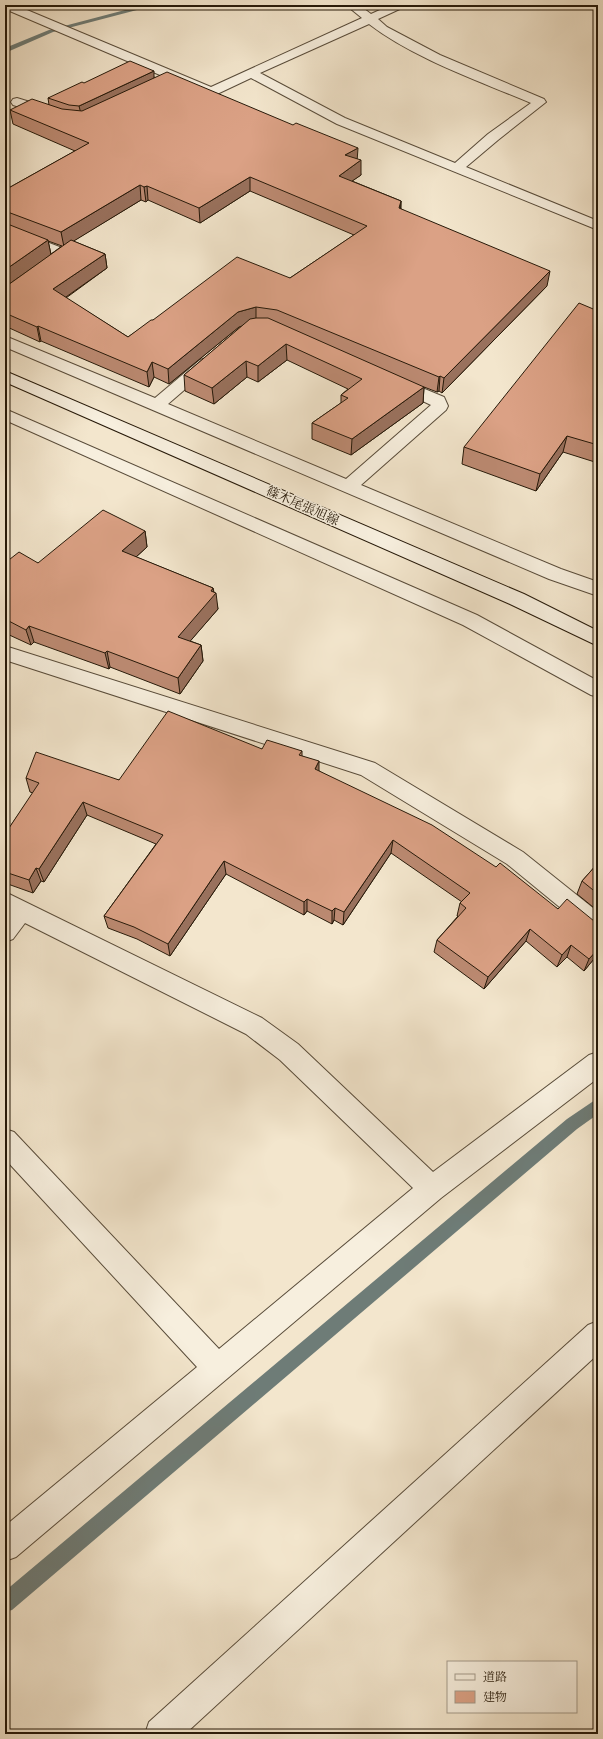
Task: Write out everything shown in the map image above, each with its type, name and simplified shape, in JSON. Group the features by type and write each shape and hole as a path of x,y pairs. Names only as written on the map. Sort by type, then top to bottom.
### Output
{"street":[{"path":"5,5 211,92 400,5"},
{"path":"352,5 383,28 436,58 540,102 493,137 458,168"},
{"path":"251,74 341,121 598,226"},
{"path":"161,83 175,77"},
{"path":"17,102 62,116"},
{"path":"5,230 65,254 5,296"},
{"path":"5,341 18,345 555,574 598,589"},
{"path":"157,405 216,355"},
{"name":"篠木尾張旭線","path":"5,376 517,599 598,639"},
{"path":"348,486 440,406 438,401 380,376"},
{"path":"5,414 470,620 598,690"},
{"path":"5,653 368,769 516,858 598,925"},
{"path":"5,932 13,906 254,1026 289,1052 432,1189"},
{"path":"5,1546 432,1189 598,1063"},
{"path":"5,1141 218,1369"},
{"path":"161,1734 598,1335"}],"building":[{"path":"130,61 154,71 79,106 69,105 48,98 82,82 84,83"},
{"path":"167,72 293,125 296,123 358,148 345,155 361,160 339,176 401,201 399,208 550,271 444,378 277,310 256,307 238,312 168,369 152,362 147,372 5,313 5,286 71,240 105,254 53,289 128,337 237,257 290,278 367,226 250,177 199,208 147,186 144,187 140,185 61,232 5,211 5,190 89,143 10,110 32,99 62,109 82,111"},
{"path":"5,223 48,240 5,270"},
{"path":"579,303 598,311 598,445 567,436 540,474 464,447"},
{"path":"268,318 424,387 352,439 312,423 348,398 341,395 362,379 286,344 258,366 246,361 212,388 184,375 250,319"},
{"path":"103,510 145,531 122,551 213,588 211,591 216,593 178,637 201,645 178,678 107,651 105,653 29,626 26,630 5,619 5,563 19,552 38,563"},
{"path":"168,711 262,749 267,740 302,751 299,755 319,761 315,769 432,825 496,867 500,863 558,909 567,899 594,921 598,922 598,949 589,959 571,945 562,955 530,929 488,977 437,940 466,908 460,903 470,893 393,840 344,912 335,908 332,911 307,899 304,902 224,861 168,944 134,927 104,916 163,835 83,802 39,869 36,868 29,880 5,872 5,834 39,783 26,778 36,752 119,780"},
{"path":"598,863 598,894 582,881"}],"waterway":[{"path":"5,51 51,31 153,5"},
{"path":"5,1603 572,1124 598,1105"}]}
